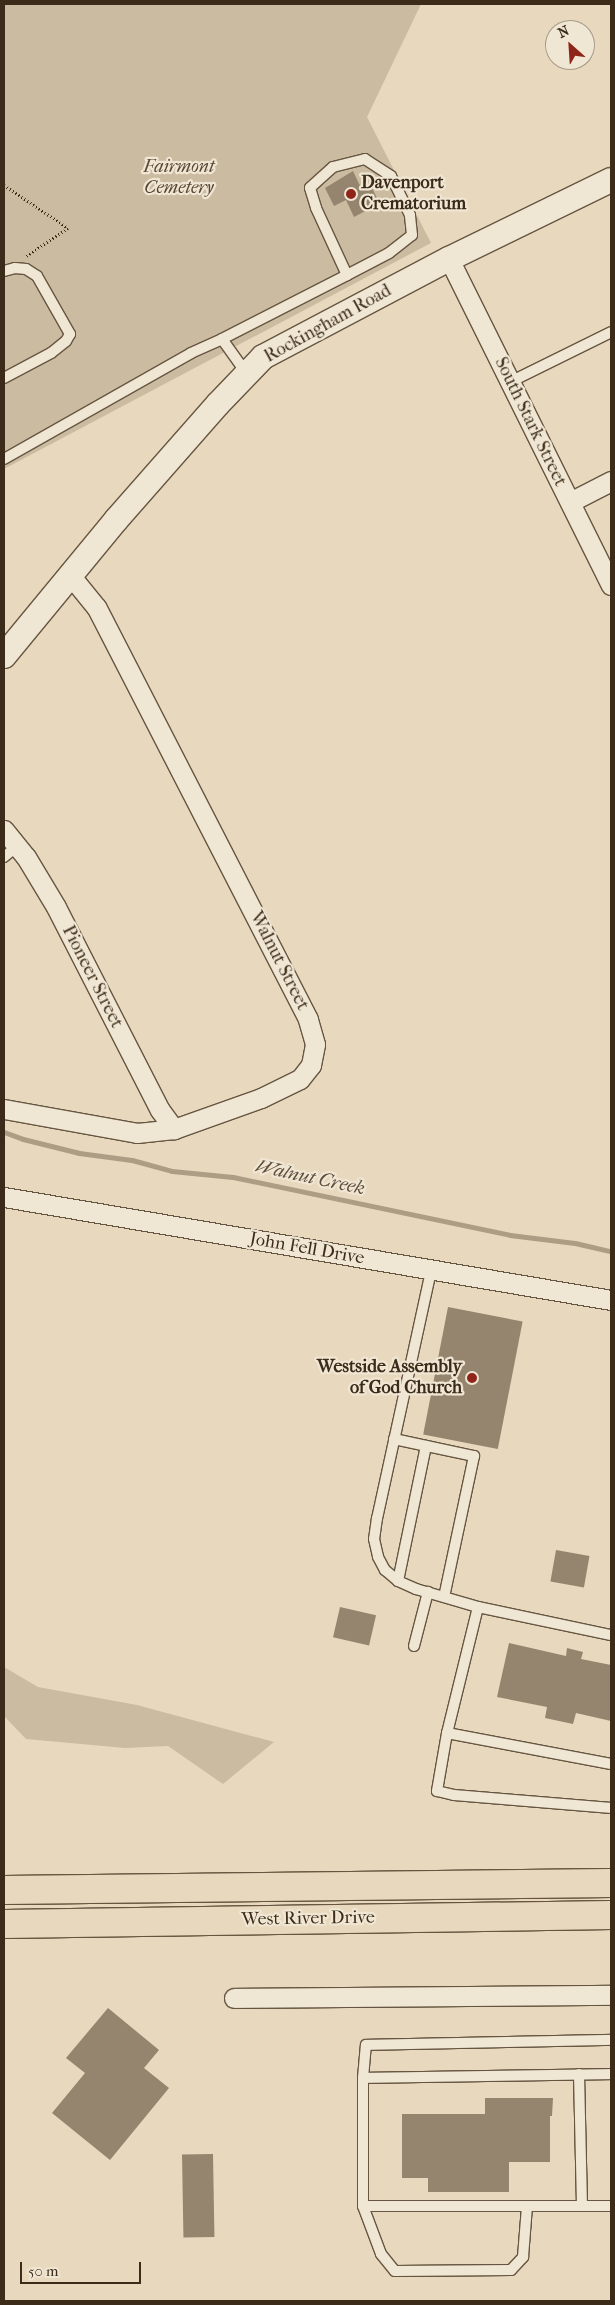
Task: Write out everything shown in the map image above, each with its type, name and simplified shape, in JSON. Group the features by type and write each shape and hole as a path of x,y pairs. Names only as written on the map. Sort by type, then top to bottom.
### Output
{"main road":[{"name":"West River Drive","path":"4,1890 611,1883"},
{"name":"West River Drive","path":"4,1924 611,1915"}],"street":[{"name":"Rockingham Road","path":"4,656 123,513 263,357 449,259 611,180"},
{"name":"South Stark Street","path":"449,259 611,585"},
{"path":"570,502 611,482"},
{"name":"Walnut Street","path":"4,1109 137,1132 174,1129 252,1101 300,1079 311,1065 315,1044 308,1019 96,607 71,576"},
{"name":"Pioneer Street","path":"4,830 10,852 26,857 56,907 160,1110 174,1129"},
{"name":"John Fell Drive","path":"4,1197 611,1300"},
{"path":"234,1998 611,1996"}],"lane":[{"path":"4,459 191,353 222,339 347,275 389,253 412,235 410,216 391,176 364,159 334,167 310,188 316,208 347,275"},
{"path":"4,271 15,268 26,269 37,276 70,334 66,340 50,353 4,378"},
{"path":"510,382 611,332"},
{"path":"222,339 247,374"},
{"path":"432,1271 376,1518 374,1539 378,1557 385,1570 398,1581 428,1592 478,1607 611,1635"},
{"path":"394,1439 474,1456 444,1597"},
{"path":"398,1581 426,1446"},
{"path":"414,1646 428,1592"},
{"path":"478,1607 447,1733 437,1791 454,1795 611,1808"},
{"path":"447,1733 611,1764"},
{"path":"527,2206 523,2257 511,2270 395,2271 381,2254 363,2206 363,2078 366,2045 611,2040"},
{"path":"579,2074 582,2206"},
{"path":"363,2078 611,2074"},
{"path":"363,2206 611,2206"}],"path":[{"path":"4,185 68,228 26,256 15,268"}],"green space":[{"name":"Fairmont Cemetery","path":"4,4 421,4 367,117 431,243 4,469"},
{"path":"4,1667 38,1687 137,1705 274,1742 223,1784 168,1746 125,1748 26,1739 4,1716"}],"building":[{"name":"Davenport Crematorium","path":"353,171 361,188 370,184 378,200 370,205 371,208 354,217 346,200 334,206 325,188"},
{"name":"Westside Assembly of God Church","path":"448,1307 523,1322 498,1449 423,1435"},
{"path":"556,1550 589,1556 584,1587 550,1582"},
{"path":"340,1607 376,1615 369,1646 333,1637"},
{"path":"509,1643 566,1656 567,1648 583,1652 581,1659 611,1665 611,1721 576,1713 573,1724 545,1718 547,1707 497,1697"},
{"path":"108,2008 159,2050 144,2068 169,2088 110,2160 52,2113 85,2073 66,2058"},
{"path":"485,2098 553,2098 552,2116 550,2116 550,2162 509,2162 509,2192 428,2192 428,2178 402,2178 402,2114 485,2114"},
{"path":"213,2154 214,2237 183,2238 182,2155"}],"waterway":[{"name":"Walnut Creek","path":"4,1132 23,1139 79,1153 132,1160 172,1171 233,1177 510,1235 575,1243 611,1251"}],"place":[{"name":"Davenport Crematorium","path":"351,194"},
{"name":"Westside Assembly of God Church","path":"472,1378"}]}
